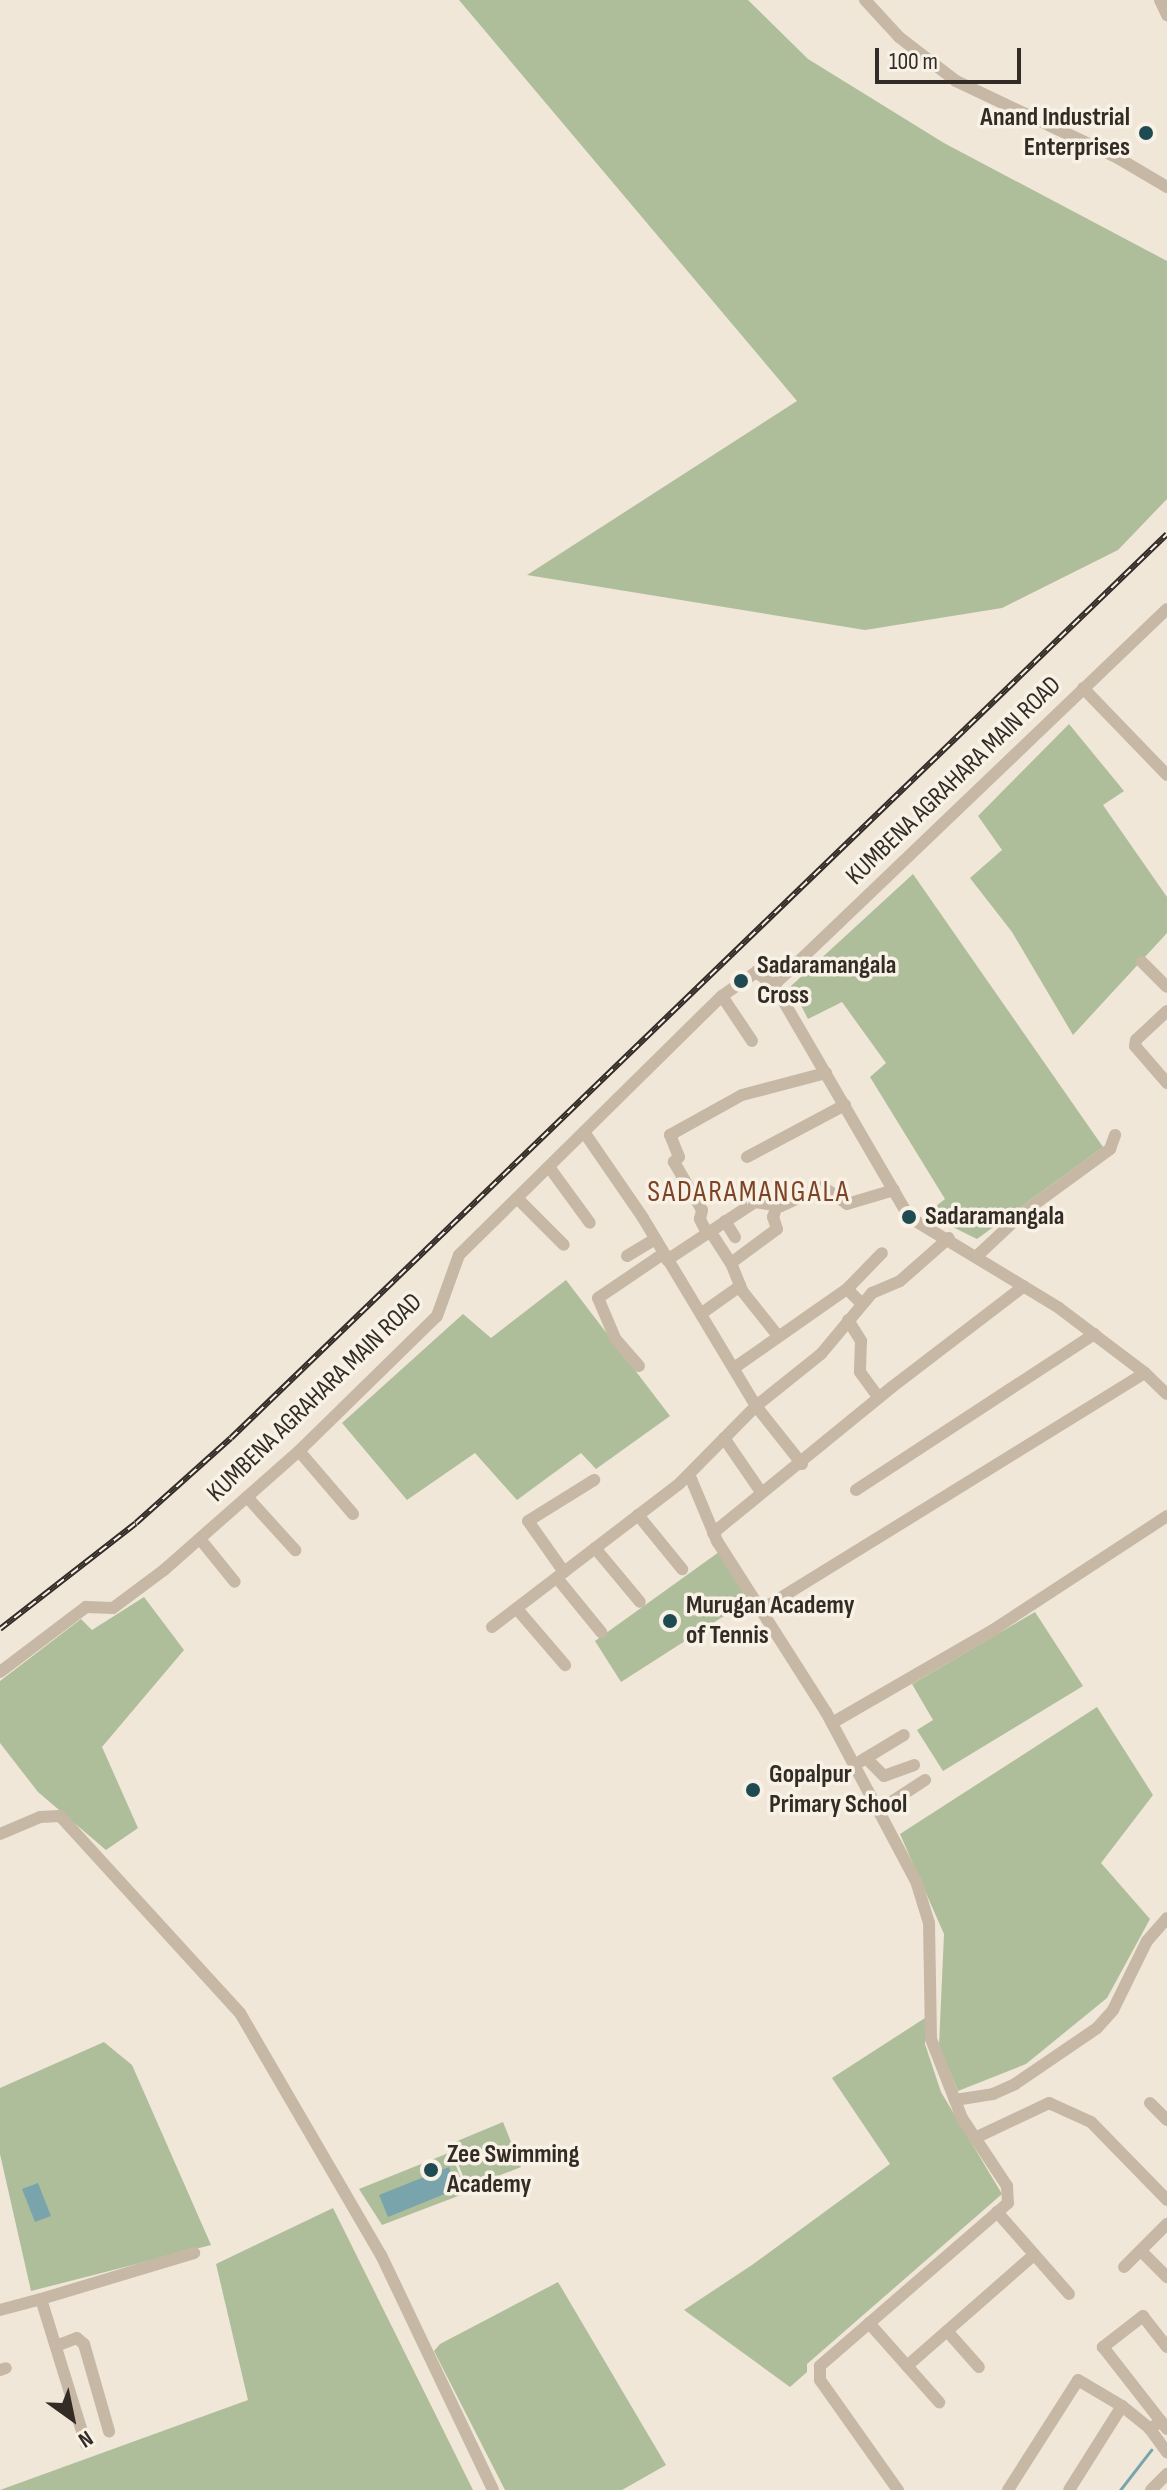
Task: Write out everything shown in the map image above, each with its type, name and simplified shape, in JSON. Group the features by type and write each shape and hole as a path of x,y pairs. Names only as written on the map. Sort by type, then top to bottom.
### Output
{"street":[{"path":"865,0 899,37 956,81 1118,158 1167,187"},
{"path":"1160,0 1167,15"},
{"name":"KUMBENA AGRAHARA MAIN ROAD","path":"0,1672 86,1607 113,1608 200,1539 299,1451 437,1316 459,1255 722,996 756,972 774,985 1083,688 1165,615"},
{"path":"1083,688 1164,767"},
{"path":"1142,962 1167,987"},
{"path":"774,985 909,1217 949,1238 1094,1334 1167,1394"},
{"path":"722,996 752,1041"},
{"path":"1167,1011 1136,1040 1135,1046 1167,1083"},
{"path":"735,1237 700,1219 702,1210 674,1162 679,1157 670,1135 742,1095 826,1073"},
{"path":"747,1157 845,1105"},
{"path":"584,1132 702,1313 756,1406 802,1464"},
{"path":"977,1256 1017,1218 1110,1149 1115,1135"},
{"path":"549,1167 590,1223"},
{"path":"639,1366 615,1338 598,1298 755,1202 777,1206 823,1187 847,1204 894,1190"},
{"path":"517,1198 564,1245"},
{"path":"731,1263 777,1229 773,1217 777,1206"},
{"path":"713,1212 715,1227 740,1286 778,1336"},
{"path":"492,1627 689,1474 756,1406 821,1354 872,1293 900,1281 949,1238"},
{"path":"627,1256 655,1239"},
{"path":"734,1368 847,1289 882,1253"},
{"path":"702,1313 740,1286"},
{"path":"713,1533 761,1492 802,1464 879,1398 1024,1286"},
{"path":"847,1289 862,1304"},
{"path":"848,1320 861,1341 860,1372 879,1398"},
{"path":"856,1490 1094,1334"},
{"path":"761,1610 1145,1373"},
{"path":"724,1438 761,1492"},
{"path":"299,1451 353,1514"},
{"path":"689,1474 713,1533 832,1723 861,1762 879,1810 916,1881 929,1923 931,2039 955,2100 975,2138 1007,2186 1008,2203 820,2366 820,2380 898,2490"},
{"path":"594,1480 528,1521 560,1575 601,1632"},
{"path":"247,1497 295,1550"},
{"path":"638,1515 682,1569"},
{"path":"832,1723 993,1630 1167,1516"},
{"path":"200,1539 235,1582"},
{"path":"595,1548 640,1602"},
{"path":"517,1609 565,1665"},
{"path":"861,1762 904,1735"},
{"path":"861,1762 884,1776 914,1765"},
{"path":"879,1810 925,1780"},
{"path":"0,1834 40,1817 60,1816 240,2013 381,2255 493,2490"},
{"path":"955,2100 993,2094 1015,2084 1097,2028 1113,2010 1147,1941 1167,1918"},
{"path":"975,2138 1049,2103 1091,2122 1167,2200"},
{"path":"1150,2103 1167,2120"},
{"path":"997,2212 1069,2294"},
{"path":"1124,2267 1167,2224"},
{"path":"1141,2251 1167,2277"},
{"path":"0,2310 194,2253"},
{"path":"907,2366 1034,2255"},
{"path":"41,2299 86,2444"},
{"path":"1167,2347 1143,2316 1103,2347 1161,2421 1167,2452"},
{"path":"869,2323 939,2402"},
{"path":"947,2331 979,2367"},
{"path":"56,2346 77,2338 84,2344 109,2431"},
{"path":"1008,2490 1078,2380 1122,2406 1161,2421"},
{"path":"1069,2490 1122,2406"},
{"path":"1151,2490 1166,2476"}],"green space":[{"path":"459,0 748,0 808,59 944,143 1167,261 1167,499 1118,550 1002,608 865,630 527,575 797,401"},
{"path":"1069,724 1124,791 1103,805 1167,897 1167,933 1073,1035 1012,932 970,878 1002,850 978,816"},
{"path":"913,874 1103,1147 977,1239 926,1214 945,1199 870,1077 886,1063 842,1002 808,1019 791,986"},
{"path":"566,1280 670,1416 596,1469 581,1453 517,1500 475,1453 407,1500 342,1423 463,1314 491,1338"},
{"name":"Murugan Academy of Tennis","path":"719,1552 749,1600 621,1682 595,1641"},
{"path":"144,1597 184,1650 102,1747 138,1828 106,1850 38,1792 0,1743 0,1681 81,1619 92,1630"},
{"path":"1035,1612 1083,1686 943,1771 917,1730 933,1720 912,1684"},
{"path":"1097,1707 1153,1795 1101,1863 1150,1919 1107,1998 1026,2064 958,2091 939,2046 944,1934 900,1834"},
{"path":"925,2018 925,2044 941,2092 1002,2194 807,2364 807,2372 790,2387 684,2310 752,2265 890,2164 832,2078"},
{"path":"104,2042 132,2065 211,2245 31,2291 0,2154 0,2088"},
{"path":"503,2122 521,2167 468,2188 450,2144"},
{"name":"Zee Swimming Academy","path":"451,2152 466,2193 382,2225 359,2189"},
{"path":"333,2208 473,2490 0,2490 248,2400 216,2264"},
{"path":"558,2282 666,2465 622,2490 505,2490 434,2351 440,2344"}],"water":[{"path":"449,2167 457,2189 388,2217 379,2195"},
{"path":"38,2183 51,2216 35,2222 22,2189"}],"waterway":[{"path":"1120,2490 1151,2450"}],"railway":[{"path":"0,1629 136,1523 231,1438 1167,534"}],"place":[{"name":"Anand Industrial Enterprises","path":"1146,133"},
{"name":"Sadaramangala Cross","path":"741,981"},
{"name":"Sadaramangala","path":"909,1217"},
{"name":"Murugan Academy of Tennis","path":"670,1621"},
{"name":"Gopalpur Primary School","path":"753,1790"},
{"name":"Zee Swimming Academy","path":"431,2170"}],"district":[{"name":"SADARAMANGALA","path":"749,1192"}]}
